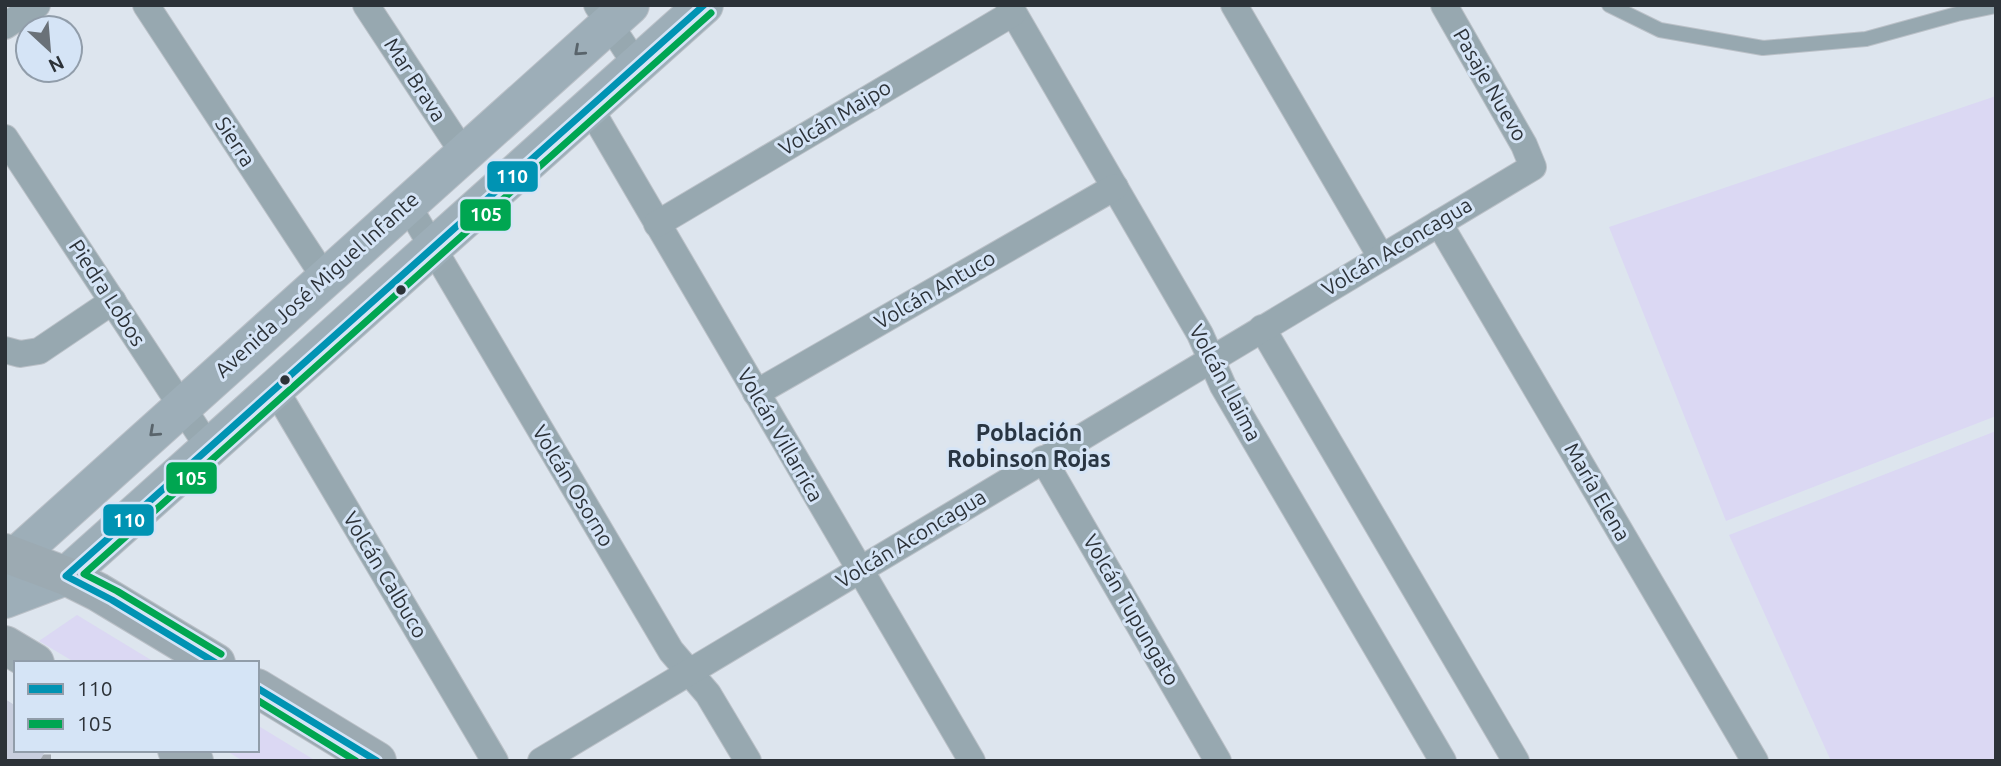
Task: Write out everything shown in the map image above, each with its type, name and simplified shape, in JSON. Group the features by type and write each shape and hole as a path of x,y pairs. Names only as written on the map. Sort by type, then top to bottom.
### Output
{"main road":[{"path":"5,599 66,576 704,5"},
{"name":"Avenida José Miguel Infante","path":"8,558 182,407 464,154 612,11"},
{"path":"8,558 66,576 112,600 213,661"},
{"path":"5,645 32,661"},
{"path":"259,689 377,761"}],"street":[{"path":"5,26 37,5"},
{"name":"Sierra","path":"146,5 325,278"},
{"name":"Mar Brava","path":"366,5 464,154"},
{"path":"1234,5 1381,257"},
{"name":"Pasaje Nuevo","path":"1444,5 1534,167"},
{"name":"Volcán Llaima","path":"1011,9 1200,334 1223,386 1443,761"},
{"name":"Volcán Maipo","path":"657,224 1011,9"},
{"path":"612,11 637,66"},
{"name":"Volcán Villarrica","path":"590,108 972,761"},
{"name":"Piedra Lobos","path":"5,138 209,448"},
{"name":"Volcán Aconcagua","path":"541,761 1534,167"},
{"name":"Volcán Antuco","path":"756,393 1115,187"},
{"name":"Volcán Osorno","path":"407,204 671,651 708,694 748,761"},
{"name":"María Elena","path":"1439,223 1755,761"},
{"path":"5,350 20,354 39,351 113,301"},
{"path":"1262,328 1516,761"},
{"name":"Volcán Calbuco","path":"275,389 495,761"},
{"name":"Volcán Tupungato","path":"1043,460 1218,761"}],"lane":[{"path":"1609,5 1660,30 1763,48 1866,39 1996,6"}],"shaded area":[{"path":"1996,96 1996,416 1726,521 1609,227"},
{"path":"1996,431 1996,761 1831,761 1729,535"},
{"path":"77,615 153,661 73,661 39,641"},
{"path":"259,726 316,761 243,761 228,752 259,752"}],"building":[{"path":"5,699 14,705 14,752 45,752 39,761 5,761"}],"transit line":[{"name":"110","path":"213,661 112,600 66,576 704,5"},
{"name":"105","path":"221,654 84,574 711,13"},
{"name":"110","path":"259,689 377,761"},
{"name":"105","path":"259,701 356,761"}],"district":[{"name":"Población Robinson Rojas","path":"1029,446"}]}
